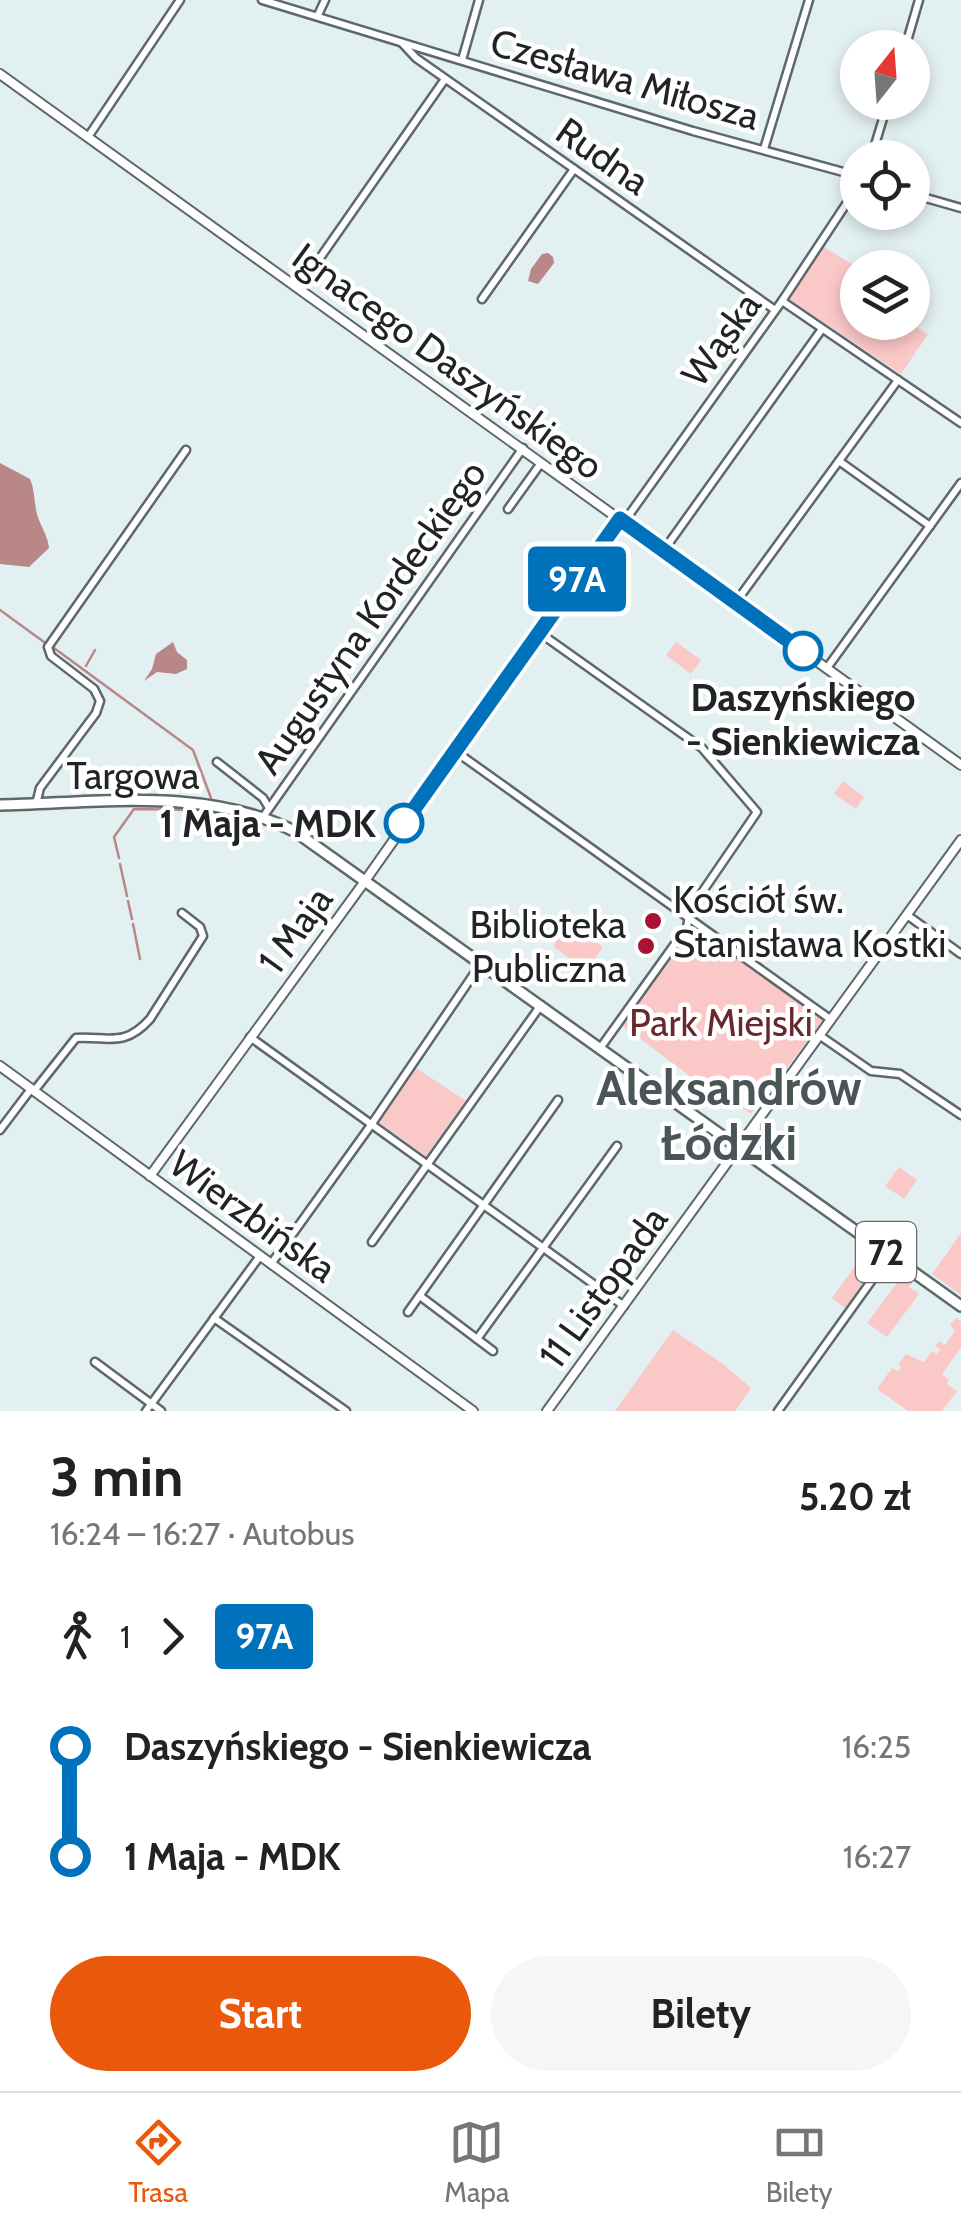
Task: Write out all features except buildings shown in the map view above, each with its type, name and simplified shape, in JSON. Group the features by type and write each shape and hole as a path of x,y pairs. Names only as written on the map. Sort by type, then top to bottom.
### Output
{"main road":[{"name":"Targowa","path":"0,805 188,802 266,812"},
{"name":"72","path":"266,812 542,1004 961,1306"}],"street":[{"path":"88,137 180,0"},
{"name":"Czesława Miłosza","path":"262,0 693,131 840,171"},
{"path":"318,15 325,0"},
{"path":"462,60 479,0"},
{"path":"764,148 809,0"},
{"path":"910,30 919,0"},
{"name":"Rudna","path":"402,42 416,58 776,310"},
{"name":"Ignacego Daszyńskiego","path":"0,74 961,765"},
{"path":"298,288 446,79"},
{"path":"482,300 574,169"},
{"path":"930,199 961,208"},
{"name":"Wąska","path":"622,520 776,310 840,213"},
{"path":"782,301 959,418"},
{"path":"664,550 822,329"},
{"path":"736,602 898,380"},
{"name":"Augustyna Kordeckiego","path":"266,812 523,448"},
{"path":"36,804 40,788 96,714 100,701 94,689 50,656 48,650 186,450"},
{"path":"839,461 930,526"},
{"path":"508,509 542,462"},
{"path":"827,668 961,484"},
{"name":"1 Maja","path":"150,1176 622,520"},
{"path":"539,632 702,748 757,812 690,910 679,939 601,1047"},
{"path":"455,751 830,1019"},
{"path":"217,762 263,798 266,812"},
{"name":"11 Listopada","path":"547,1411 961,840"},
{"path":"952,852 961,858"},
{"path":"0,1130 76,1038 120,1038 140,1030 150,1019 204,936 200,926 182,913"},
{"path":"907,915 961,954"},
{"path":"270,1264 482,962"},
{"path":"372,1242 542,1004"},
{"path":"819,1035 871,1071 900,1074 961,1116"},
{"path":"250,1037 624,1306"},
{"name":"Wierzbińska","path":"0,1066 473,1411"},
{"path":"408,1312 558,1100"},
{"path":"757,1121 754,1141 759,1162"},
{"path":"478,1339 618,1146"},
{"path":"780,1410 890,1255"},
{"path":"148,1408 260,1256"},
{"path":"420,1296 494,1351"},
{"path":"214,1318 346,1411"},
{"path":"95,1362 148,1408 160,1411"}],"green space":[{"path":"824,247 840,257 840,333 789,299"},
{"path":"850,340 924,340 901,374"},
{"path":"676,642 701,660 691,674 666,655"},
{"path":"843,781 864,797 856,809 834,794"},
{"path":"569,922 603,947 586,971 553,946"},
{"name":"Park Miejski","path":"695,926 823,1021 751,1114 711,1085 707,1089 622,1025"},
{"path":"416,1068 466,1101 426,1156 379,1122"},
{"path":"899,1167 917,1180 904,1199 885,1186"},
{"path":"961,1233 961,1295 932,1274"},
{"path":"868,1258 876,1264 845,1308 832,1298 858,1262 862,1265"},
{"path":"903,1275 913,1282 909,1287 919,1294 887,1337 867,1323"},
{"path":"956,1318 961,1321 961,1348 942,1374 957,1391 942,1411 908,1411 877,1389 892,1368 898,1371 906,1354 924,1362 932,1351 937,1354 940,1349 935,1346 939,1341 945,1345 955,1331 950,1325"},
{"path":"673,1330 751,1388 735,1411 615,1411"}],"shaded area":[{"path":"548,253 554,263 538,284 528,281 531,269 542,254"},
{"path":"0,463 30,479 33,488 49,548 29,567 0,564"},
{"path":"173,642 187,660 187,669 176,674 157,672 144,681 156,654"}],"waterway":[{"path":"0,610 44,642"},
{"path":"54,648 193,750 211,798"},
{"path":"86,666 95,650"},
{"path":"119,858 114,837 134,809 194,810"},
{"path":"120,864 127,896"},
{"path":"128,901 132,919"},
{"path":"133,924 140,959"}],"bus line":[{"name":"97A","path":"404,823 620,519 803,651"}],"place":[{"name":"Daszyńskiego - Sienkiewicza","path":"803,651"},
{"name":"1 Maja - MDK","path":"404,823"},
{"name":"Kościół św. Stanisława Kostki","path":"653,921"},
{"name":"Biblioteka Publiczna","path":"646,946"}],"district":[{"name":"Aleksandrów Łódzki","path":"729,1116"}]}
